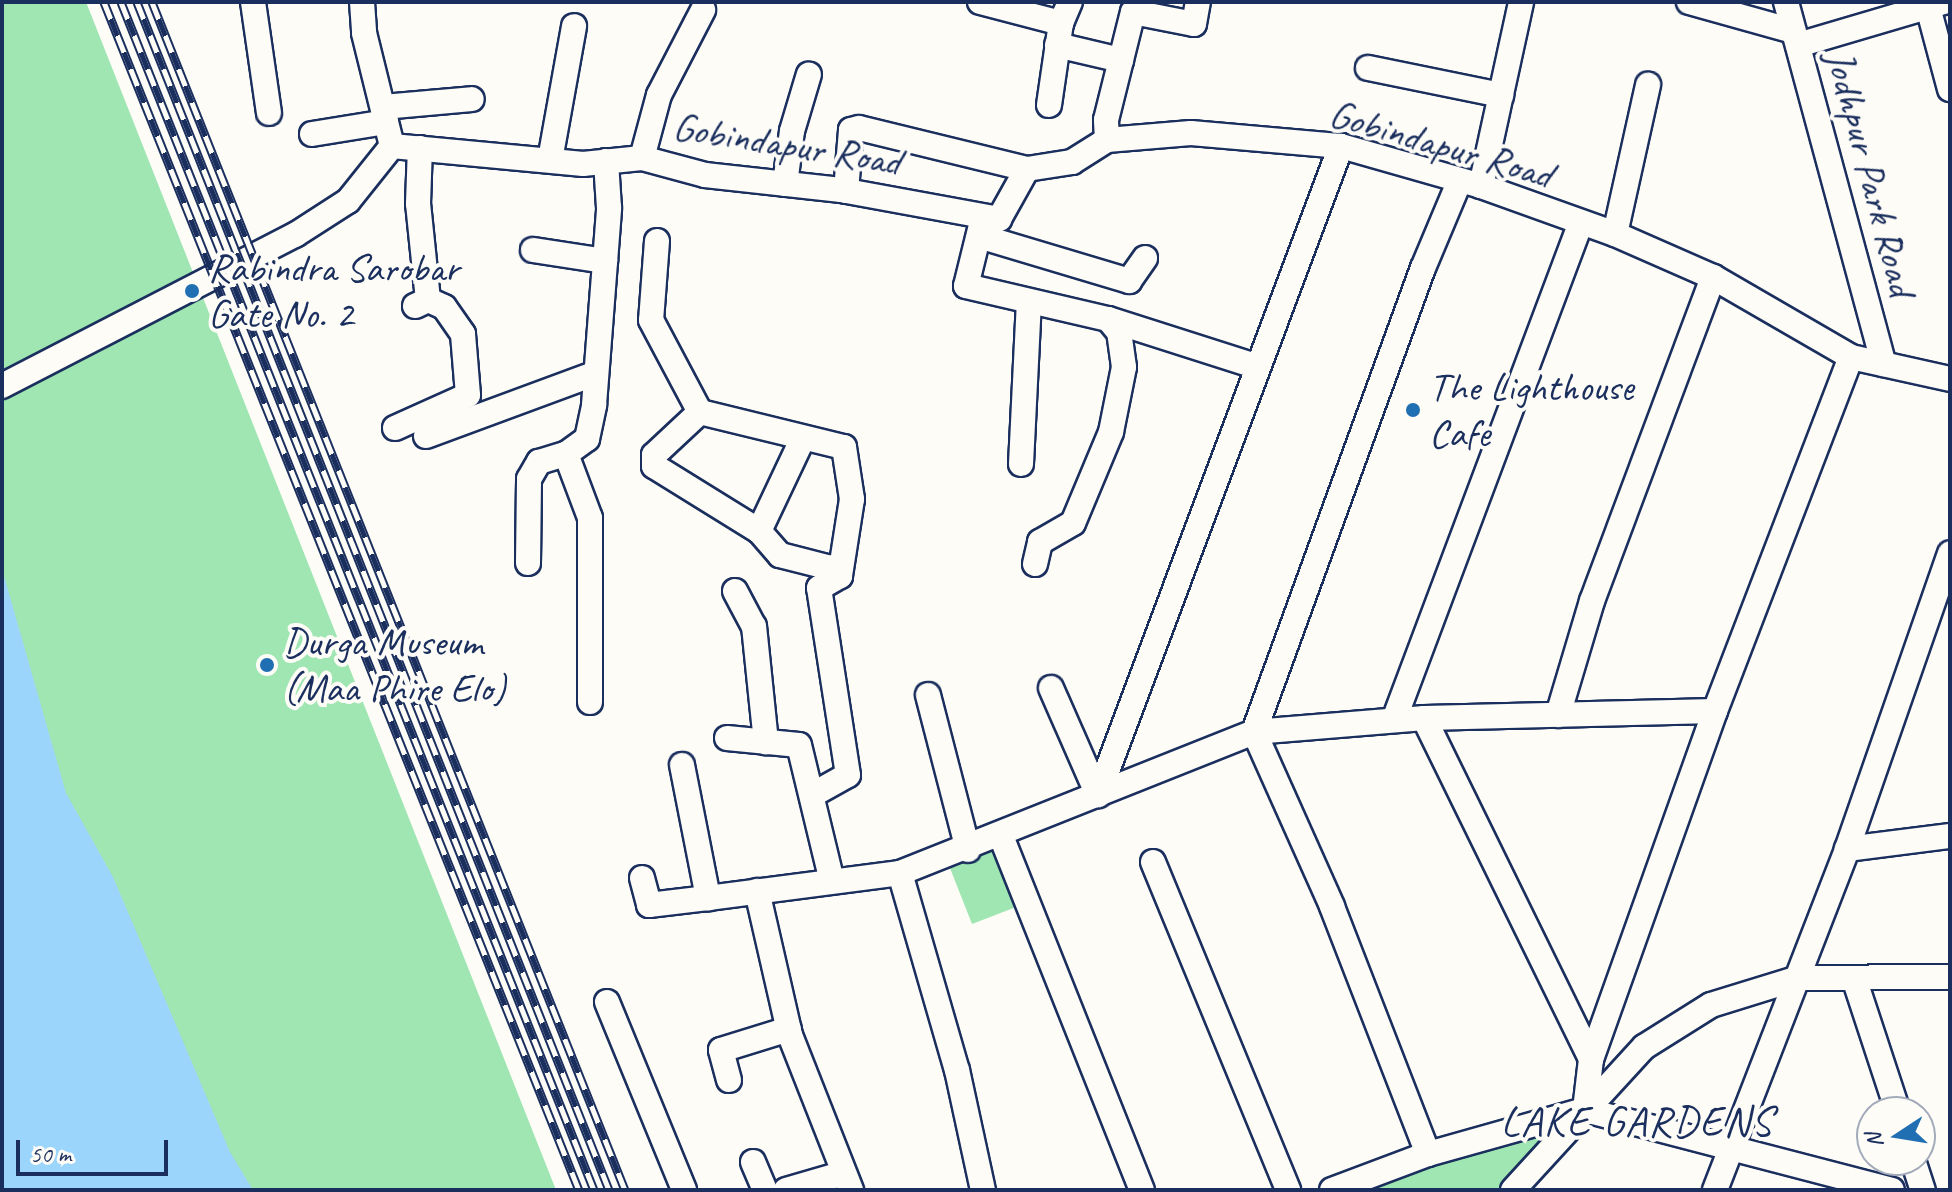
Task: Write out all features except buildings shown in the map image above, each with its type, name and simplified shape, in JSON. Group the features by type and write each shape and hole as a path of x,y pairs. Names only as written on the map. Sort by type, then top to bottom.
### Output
{"street":[{"path":"253,2 269,113"},
{"path":"2,386 295,235 348,201 387,125 364,33 362,2"},
{"path":"980,2 1063,23 1121,60"},
{"path":"1107,140 1106,120 1133,12 1194,24 1198,2"},
{"path":"1428,1154 1332,906 1254,732 1423,268 1470,183 1501,95 1521,2"},
{"path":"1689,2 1796,38 1936,4 1950,89"},
{"name":"Jodhpur Park Road","path":"1786,2 1884,364"},
{"path":"642,158 659,95 703,10"},
{"path":"1049,105 1063,23"},
{"path":"550,160 574,26"},
{"path":"1368,68 1501,95"},
{"path":"785,184 792,131 809,74"},
{"path":"1615,234 1648,85"},
{"path":"312,134 387,125 472,99"},
{"name":"Gobindapur Road","path":"387,125 420,148 550,160 642,158 705,175 846,191 981,226 1129,281 1145,258"},
{"path":"846,191 851,130 859,128 1027,169 999,219 981,226 966,286 1108,319 1258,367"},
{"name":"Gobindapur Road","path":"1027,169 1072,162 1107,140 1191,133 1341,146 1470,183 1580,225 1615,234 1713,277 1851,357 1950,379"},
{"path":"1098,795 1341,146"},
{"path":"395,428 468,395 463,334 444,307 422,303 418,204 420,148"},
{"path":"528,563 529,479 539,462 566,454 587,439 605,261 606,161"},
{"path":"1394,720 1554,304 1580,225"},
{"path":"657,241 651,320 700,412 844,447 852,499 840,576"},
{"path":"533,250 605,261"},
{"path":"1558,715 1592,601 1713,277"},
{"path":"1021,464 1029,301"},
{"path":"1035,564 1040,542 1073,523 1111,432 1124,367 1119,332 1108,319"},
{"path":"1585,1110 1591,1059 1715,711 1851,357"},
{"path":"426,436 596,373"},
{"path":"700,412 654,455 654,466 759,531 780,555 827,567 840,576"},
{"path":"759,531 803,438"},
{"path":"566,454 590,518 590,702"},
{"path":"1715,1190 1847,849 1950,553"},
{"path":"812,795 848,775 819,588 840,576"},
{"path":"735,591 754,626 766,742"},
{"path":"1051,688 1098,795"},
{"path":"928,695 968,850"},
{"path":"642,878 649,905 900,873 968,850 1254,732 1424,718 1715,711"},
{"path":"1424,718 1591,1059"},
{"path":"727,738 799,745 832,881"},
{"path":"682,765 708,898"},
{"path":"1001,836 1142,1190"},
{"path":"1847,849 1950,836"},
{"path":"1153,862 1288,1190"},
{"path":"900,873 957,1070 983,1190"},
{"path":"757,891 789,1029 847,1181 786,1190"},
{"path":"1513,1190 1644,1047 1711,1005 1798,978 1950,977"},
{"path":"1854,978 1893,1096"},
{"path":"607,1002 684,1190"},
{"path":"729,1080 721,1050 789,1029"},
{"path":"1332,1190 1428,1154 1585,1110 1733,1146 1892,1190"},
{"path":"753,1162 765,1190"}],"green space":[{"path":"2,2 86,2 556,1190 2,1190"},
{"path":"998,844 1021,905 972,924 948,863"},
{"path":"1565,1119 1503,1190 1352,1190"}],"water":[{"path":"2,569 66,793 113,877 230,1152 253,1190 2,1190"}],"railway":[{"path":"104,2 579,1190"},
{"path":"121,2 594,1190"},
{"path":"137,2 609,1190"},
{"path":"152,2 625,1190"}],"place":[{"name":"Rabindra Sarobar Gate No. 2","path":"192,291"},
{"name":"The Lighthouse Cafe","path":"1413,410"},
{"name":"Durga Museum (Maa Phire Elo)","path":"267,665"}],"district":[{"name":"LAKE GARDENS","path":"1637,1122"}]}
